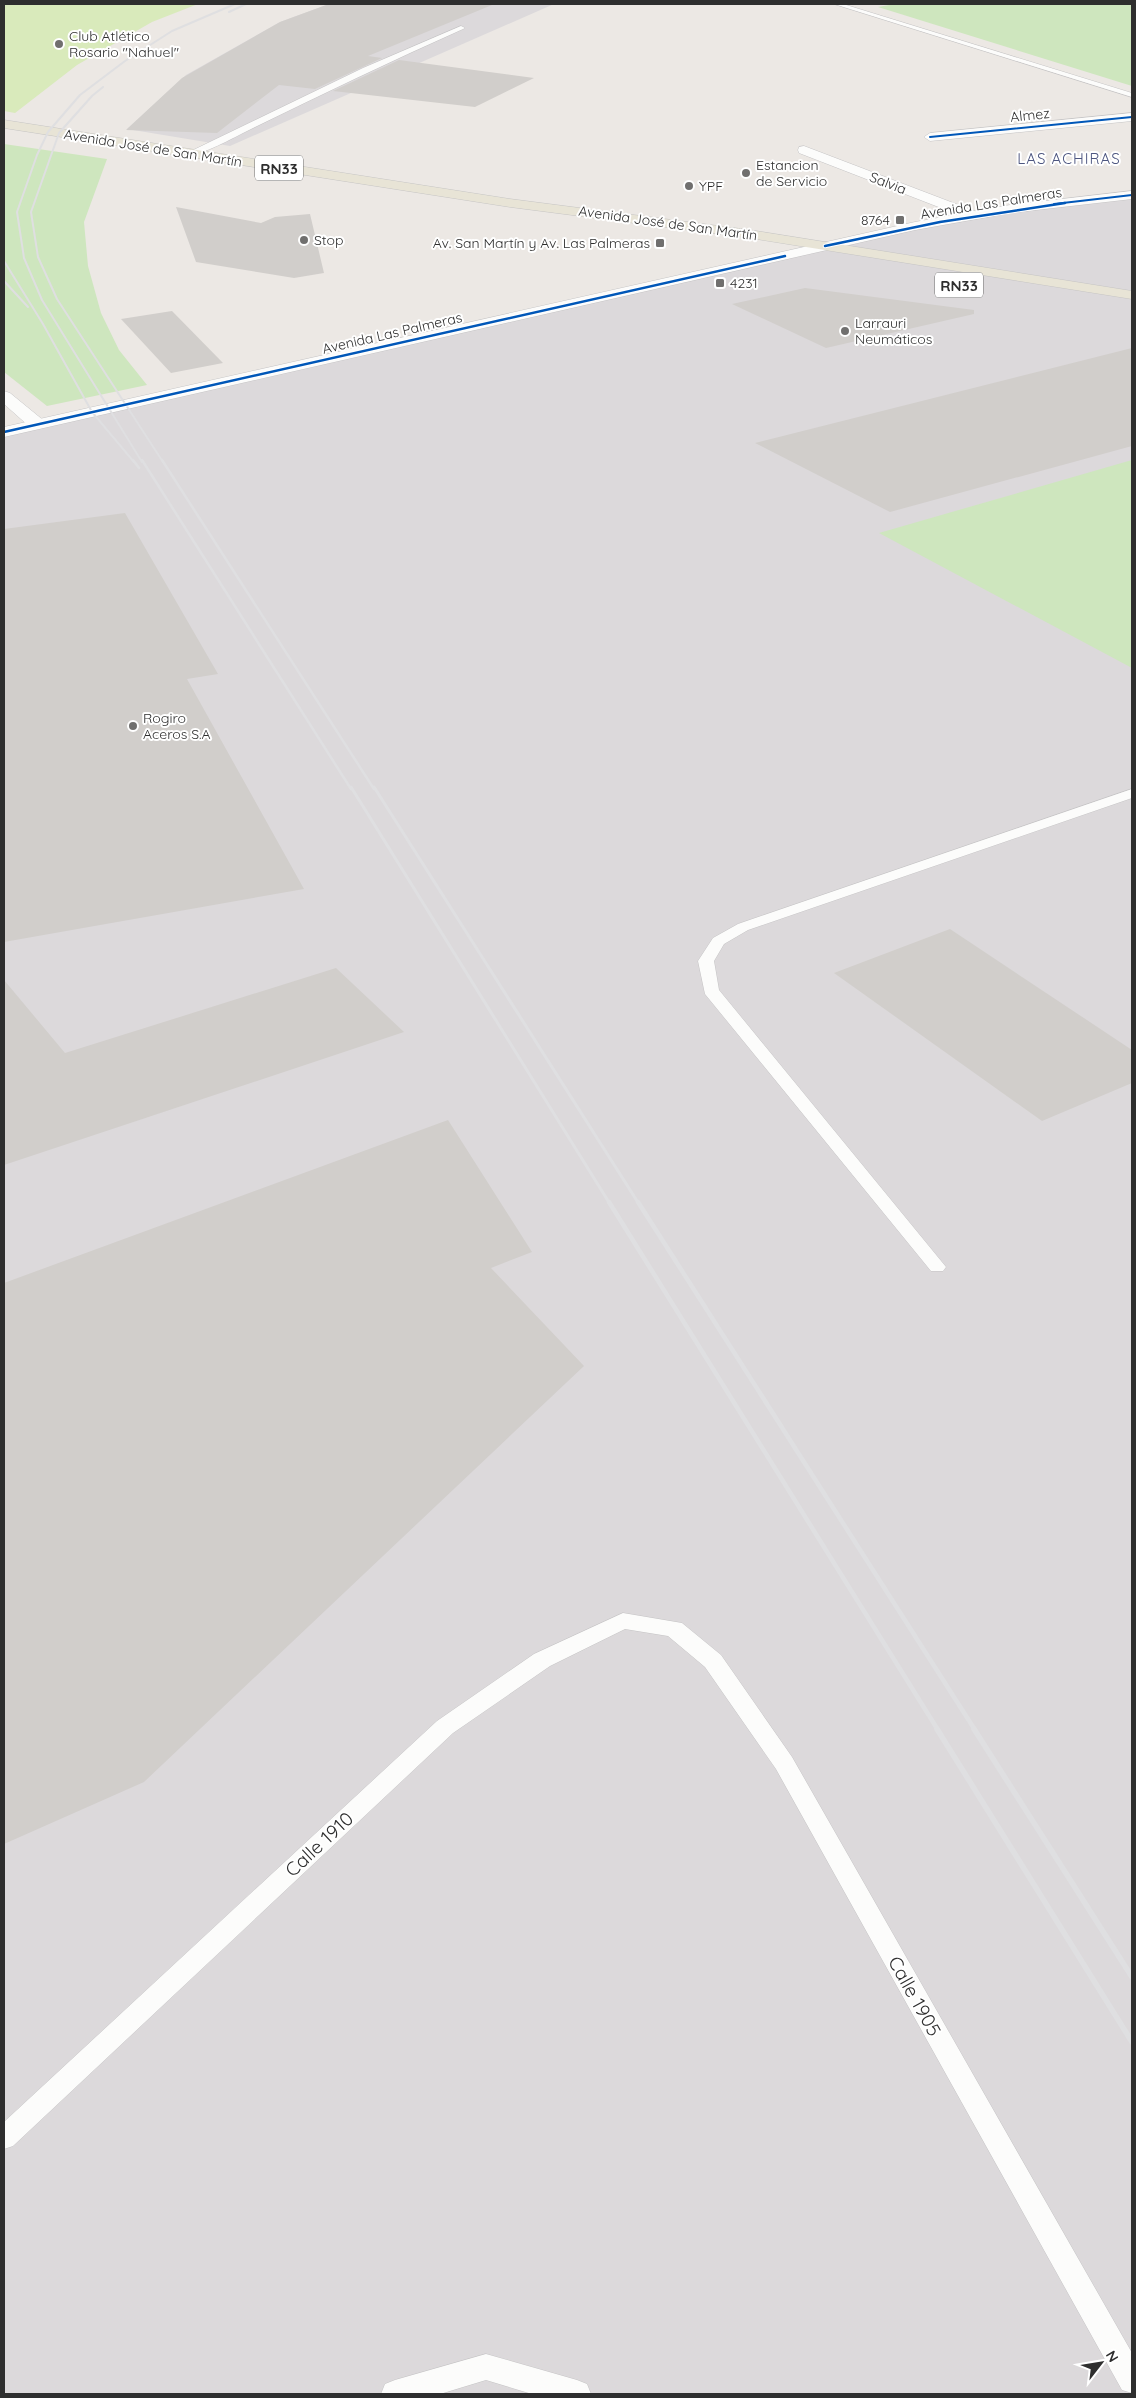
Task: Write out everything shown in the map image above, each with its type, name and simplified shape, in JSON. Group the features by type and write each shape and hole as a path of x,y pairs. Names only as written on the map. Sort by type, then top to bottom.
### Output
{"main road":[{"name":"Almez","path":"930,137 1132,116"},
{"name":"Avenida José de San Martín","path":"4,124 510,203 686,224 825,246"},
{"name":"Salvia","path":"804,150 972,216"},
{"name":"Avenida Las Palmeras","path":"4,432 825,246 1010,209 1132,195"},
{"name":"Avenida José de San Martín","path":"510,203 687,240"},
{"name":"RN33","path":"825,246 1132,296"},
{"name":"Avenida José de San Martín","path":"740,250 824,263"},
{"path":"4,396 37,424"}],"lane":[{"path":"837,4 1132,95"},
{"path":"189,154 218,142 366,70 460,28"},
{"path":"937,1266 712,991 706,961 718,941 743,927 1132,793"},
{"name":"Calle 1910","path":"4,2138 445,1728 542,1660 623,1621 674,1630"},
{"name":"Calle 1905","path":"674,1630 713,1661 784,1763 1132,2380"},
{"path":"395,2394 486,2367 577,2394"}],"shaded area":[{"path":"329,4 554,4 230,146 127,129 186,75 280,22"},
{"path":"1132,195 1132,2394 4,2394 4,432 915,226"}],"green space":[{"name":"Club Atlético Rosario \"Nahuel\"","path":"4,4 198,4 152,22 77,65 15,113 4,111"},
{"path":"895,4 1132,4 1132,86 878,7"},
{"path":"4,144 107,159 84,222 88,266 101,313 119,350 147,385 47,406 4,372"},
{"path":"1132,460 1132,668 879,533"}],"building":[{"path":"329,4 492,5 368,56 382,58 315,89 279,85 217,133 126,130 182,78 280,22"},
{"path":"399,60 534,78 475,107 333,91"},
{"path":"176,207 261,223 275,217 310,214 324,273 294,278 196,262"},
{"name":"Larrauri Neumáticos","path":"805,288 974,310 974,314 826,348 732,304"},
{"path":"172,311 223,363 171,373 121,319"},
{"path":"1132,348 1132,446 890,512 755,443"},
{"name":"Rogiro Aceros S.A","path":"125,513 218,674 187,679 304,889 4,942 4,529"},
{"path":"950,929 1132,1050 1132,1083 1042,1121 834,973"},
{"path":"336,968 404,1032 4,1165 4,980 65,1053"},
{"path":"448,1120 532,1252 491,1268 584,1366 144,1782 4,1844 4,1283"}],"railway":[{"path":"142,462 42,300 24,258 17,212 37,155 48,132 80,95 125,61 172,31 235,4"},
{"path":"229,12 246,4"},
{"path":"103,87 92,96 59,133 31,212 38,257 57,299 163,462"},
{"path":"4,261 43,324 92,412 134,462"},
{"path":"4,281 28,307"},
{"path":"133,460 139,468"},
{"path":"142,460 351,789"},
{"path":"162,460 374,789"},
{"path":"351,787 610,1204"},
{"path":"374,787 639,1204"},
{"path":"609,1202 938,1730"},
{"path":"638,1202 975,1730"},
{"path":"937,1729 1132,2042"},
{"path":"974,1729 1132,1977"}],"cycle path":[{"path":"930,137 1132,117"},
{"path":"825,246 978,215 1132,195"},
{"path":"4,432 785,256"}],"place":[{"name":"Club Atlético Rosario \"Nahuel\"","path":"59,44"},
{"name":"Estancion de Servicio","path":"746,173"},
{"name":"YPF","path":"689,186"},
{"name":"8764","path":"900,220"},
{"name":"Stop","path":"304,240"},
{"name":"Av. San Martín y Av. Las Palmeras","path":"660,243"},
{"name":"4231","path":"720,283"},
{"name":"Larrauri Neumáticos","path":"845,331"},
{"name":"Rogiro Aceros S.A","path":"133,726"}],"district":[{"name":"LAS ACHIRAS","path":"1069,158"}]}
